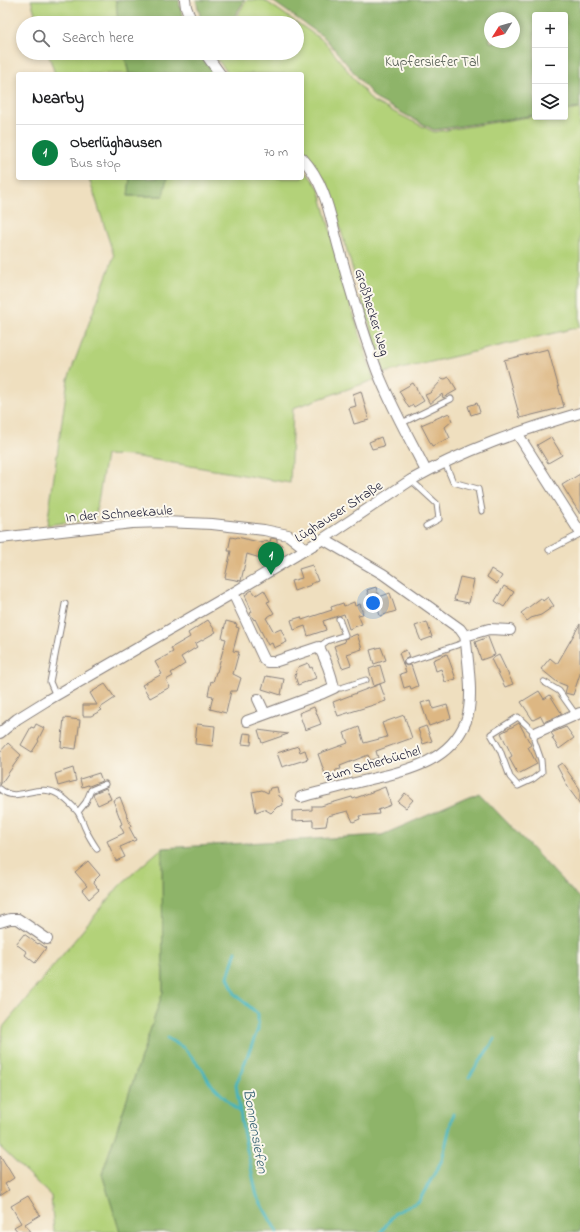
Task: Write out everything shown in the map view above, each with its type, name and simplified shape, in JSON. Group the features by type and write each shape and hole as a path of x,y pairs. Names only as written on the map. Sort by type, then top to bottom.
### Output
{"street":[{"path":"185,0 189,16"},
{"path":"210,60 219,72"},
{"name":"Großhecker Weg","path":"304,160 320,183 326,200 340,253 375,366 426,472"},
{"name":"Lüghauser Straße","path":"0,733 17,719 233,594 323,539 411,480 445,463 517,433 580,413"},
{"path":"517,433 580,533"},
{"name":"In der Schneekaule","path":"0,538 132,523 164,522 212,524 264,530 288,535 306,549"},
{"path":"323,539 383,574 460,629 465,639 489,629 510,630"},
{"path":"233,594 264,659 267,662 274,662 319,647 325,658 334,688 247,721"},
{"name":"Zum Scherbüchel","path":"301,797 398,773 432,760 446,751 457,737 467,720 470,704 465,639"},
{"path":"258,699 264,714"},
{"path":"535,733 578,714"},
{"path":"0,922 18,918 47,939"}],"lane":[{"path":"402,423 451,399"},
{"path":"445,463 453,482 478,489 482,511"},
{"path":"411,480 438,504 439,519 426,526"},
{"path":"549,550 580,533"},
{"path":"56,696 50,682 65,604"},
{"path":"319,647 345,635 340,619"},
{"path":"407,662 465,639"},
{"path":"334,688 341,688 366,680"},
{"path":"544,682 558,692 578,714"},
{"path":"518,717 535,733 534,740 541,760 542,772 533,779 518,786 510,777 500,750 491,734 518,717"},
{"path":"78,812 86,802 91,790 105,784"},
{"path":"0,789 11,796 39,790 55,792 78,812 96,849"}],"green space":[{"path":"31,0 116,0 117,16 36,16"},
{"path":"116,0 179,0 183,16 117,16"},
{"path":"196,0 245,0 235,16 200,16"},
{"path":"247,0 264,0 287,16 237,16"},
{"name":"Kupfersiefer Tal","path":"271,0 580,0 580,108 568,110 568,12 532,12 532,115 434,130 376,99 325,38 304,23 304,16 294,16"},
{"path":"304,27 324,41 372,101 434,132 532,116 532,120 568,120 568,111 580,109 580,327 384,373 326,181 304,157 304,72 227,72 218,60 304,60"},
{"path":"50,60 126,60 129,72 54,72"},
{"path":"126,60 205,60 214,72 129,72"},
{"path":"304,169 319,188 346,290 374,380 293,408 290,483 132,456 106,455 95,519 47,525 68,379 114,256 90,180 130,180 128,196 162,196 166,180 304,180"},
{"path":"130,180 167,180 163,196 128,196"},
{"path":"479,793 580,899 580,1232 120,1232 102,1174 163,992 162,848 382,835"},
{"path":"162,848 163,992 102,1174 120,1232 54,1232 51,1196 0,1147 0,1055 3,1027 120,885"}],"building":[{"path":"548,349 564,407 520,418 504,360"},
{"path":"449,377 457,390 443,398 442,394 430,404 425,395 430,393 440,382 441,378 445,379"},
{"path":"413,383 424,401 414,407 413,405 409,408 399,391"},
{"path":"361,391 369,420 354,424 349,408 356,406 353,394"},
{"path":"477,403 480,412 471,415 468,406"},
{"path":"449,413 452,421 445,427 450,438 432,446 421,425"},
{"path":"381,437 384,446 372,449 369,442"},
{"path":"551,437 562,455 548,463 537,445"},
{"path":"580,474 580,514 562,485"},
{"path":"231,537 263,543 264,541 270,542 271,538 277,539 277,543 282,545 279,558 274,559 260,556 260,558 247,554 241,581 225,578 231,551 228,551"},
{"path":"312,565 318,581 294,591 291,581 302,578 299,569"},
{"path":"491,569 502,576 497,584 487,577"},
{"path":"460,577 474,580 469,603 454,600"},
{"path":"504,586 514,592 504,607 495,601"},
{"path":"376,587 379,597 390,593 396,611 380,616 375,598 370,600 367,590"},
{"path":"252,590 256,595 264,590 270,601 267,602 274,613 266,618 274,632 281,629 287,642 274,648 272,643 268,645 255,619 254,620 250,613 252,612 245,595"},
{"path":"548,597 554,606 541,615 527,621 521,613 541,598 543,601"},
{"path":"354,602 355,606 360,604 363,614 358,615 362,624 349,629 344,614 323,621 326,630 308,636 305,626 294,630 291,620 301,617 302,620 332,610 331,607 343,603 344,606"},
{"path":"208,620 216,632 195,644 197,647 181,657 185,664 171,673 173,676 166,680 170,687 150,698 142,685 162,674 155,662 173,652 171,648 190,637 188,633"},
{"path":"226,621 237,624 236,627 239,628 233,651 239,652 233,674 241,678 237,691 231,691 226,713 210,709 213,696 208,695 211,681 213,682 217,672 226,639 222,638"},
{"path":"427,622 432,637 421,641 415,626"},
{"path":"580,624 580,674 573,695 565,693 567,686 557,682 541,669 550,658 557,664"},
{"path":"357,634 362,649 347,654 351,665 342,668 334,646 345,642 344,639"},
{"path":"488,637 495,655 481,660 475,642"},
{"path":"381,647 386,660 374,664 370,650"},
{"path":"406,650 409,657 404,660 403,664 399,653"},
{"path":"447,654 456,679 445,682 441,669 436,671 433,660"},
{"path":"499,655 513,684 505,687 491,659"},
{"path":"308,663 310,668 312,667 316,678 298,685 295,676 298,667"},
{"path":"403,664 407,666 411,665 418,686 411,689 410,686 404,688 400,674 406,672"},
{"path":"380,665 385,682 374,686 369,669"},
{"path":"266,676 284,679 281,695 262,689"},
{"path":"105,684 115,698 100,708 102,710 91,716 83,716 83,705 97,705 90,693"},
{"path":"380,684 386,701 338,716 333,702"},
{"path":"539,691 544,699 550,695 562,714 544,722 541,716 533,720 521,702"},
{"path":"431,700 433,709 447,705 451,718 429,726 421,703"},
{"path":"314,707 321,724 305,730 299,713"},
{"path":"404,715 412,738 376,751 378,758 370,760 368,755 340,766 341,769 336,770 334,775 330,773 325,774 318,754 348,743 344,733 359,727 364,743 387,737 382,723"},
{"path":"64,718 80,720 76,749 61,747"},
{"path":"519,723 531,745 528,747 537,764 518,774 509,758 512,756 501,733"},
{"path":"36,724 44,728 38,740 39,741 32,752 21,745 31,727 34,728"},
{"path":"197,724 215,726 213,746 195,744"},
{"path":"426,726 432,741 423,744 418,729"},
{"path":"566,727 574,738 559,749 552,738 554,737 551,733"},
{"path":"258,730 288,734 262,743"},
{"path":"244,733 252,734 251,745 242,744"},
{"path":"8,743 21,755 0,785 0,752"},
{"path":"298,746 300,752 305,750 308,759 282,767 277,753"},
{"path":"562,763 580,789 580,804 569,789 557,766"},
{"path":"73,768 76,781 58,786 55,774"},
{"path":"99,773 102,781 82,787 80,779"},
{"path":"277,787 279,796 282,798 283,805 277,807 271,813 264,809 256,812 252,792 262,790 268,793 270,788"},
{"path":"385,787 391,805 378,810 379,814 359,816 360,819 353,822 348,811 328,816 326,826 313,827 313,820 292,821 292,811 312,810 312,806 321,806 352,797 353,799"},
{"path":"106,788 111,799 98,805 93,795 94,793"},
{"path":"405,793 413,800 406,808 398,802"},
{"path":"120,797 131,826 129,827 136,840 120,847 125,857 116,861 107,841 124,833 120,825 122,824 113,800"},
{"path":"88,861 100,875 93,882 99,890 89,899 82,890 87,886 75,872"},
{"path":"24,934 46,948 35,963 25,955 27,952 16,944"},
{"path":"0,1155 14,1178 5,1184 9,1190 0,1196"},
{"path":"28,1196 40,1215 25,1224 30,1232 18,1232 14,1227 21,1223 11,1206"}],"waterway":[{"name":"Bonnensiefen","path":"236,951 228,977 235,994 258,1014 258,1029 236,1085 243,1131 257,1196 277,1232"},
{"path":"167,1038 184,1048 202,1069 210,1083 240,1113"},
{"path":"469,1077 495,1039"},
{"path":"381,1232 395,1213 419,1201 442,1160 453,1114"}],"place":[{"name":"Oberlüghausen","path":"271,575"}]}
